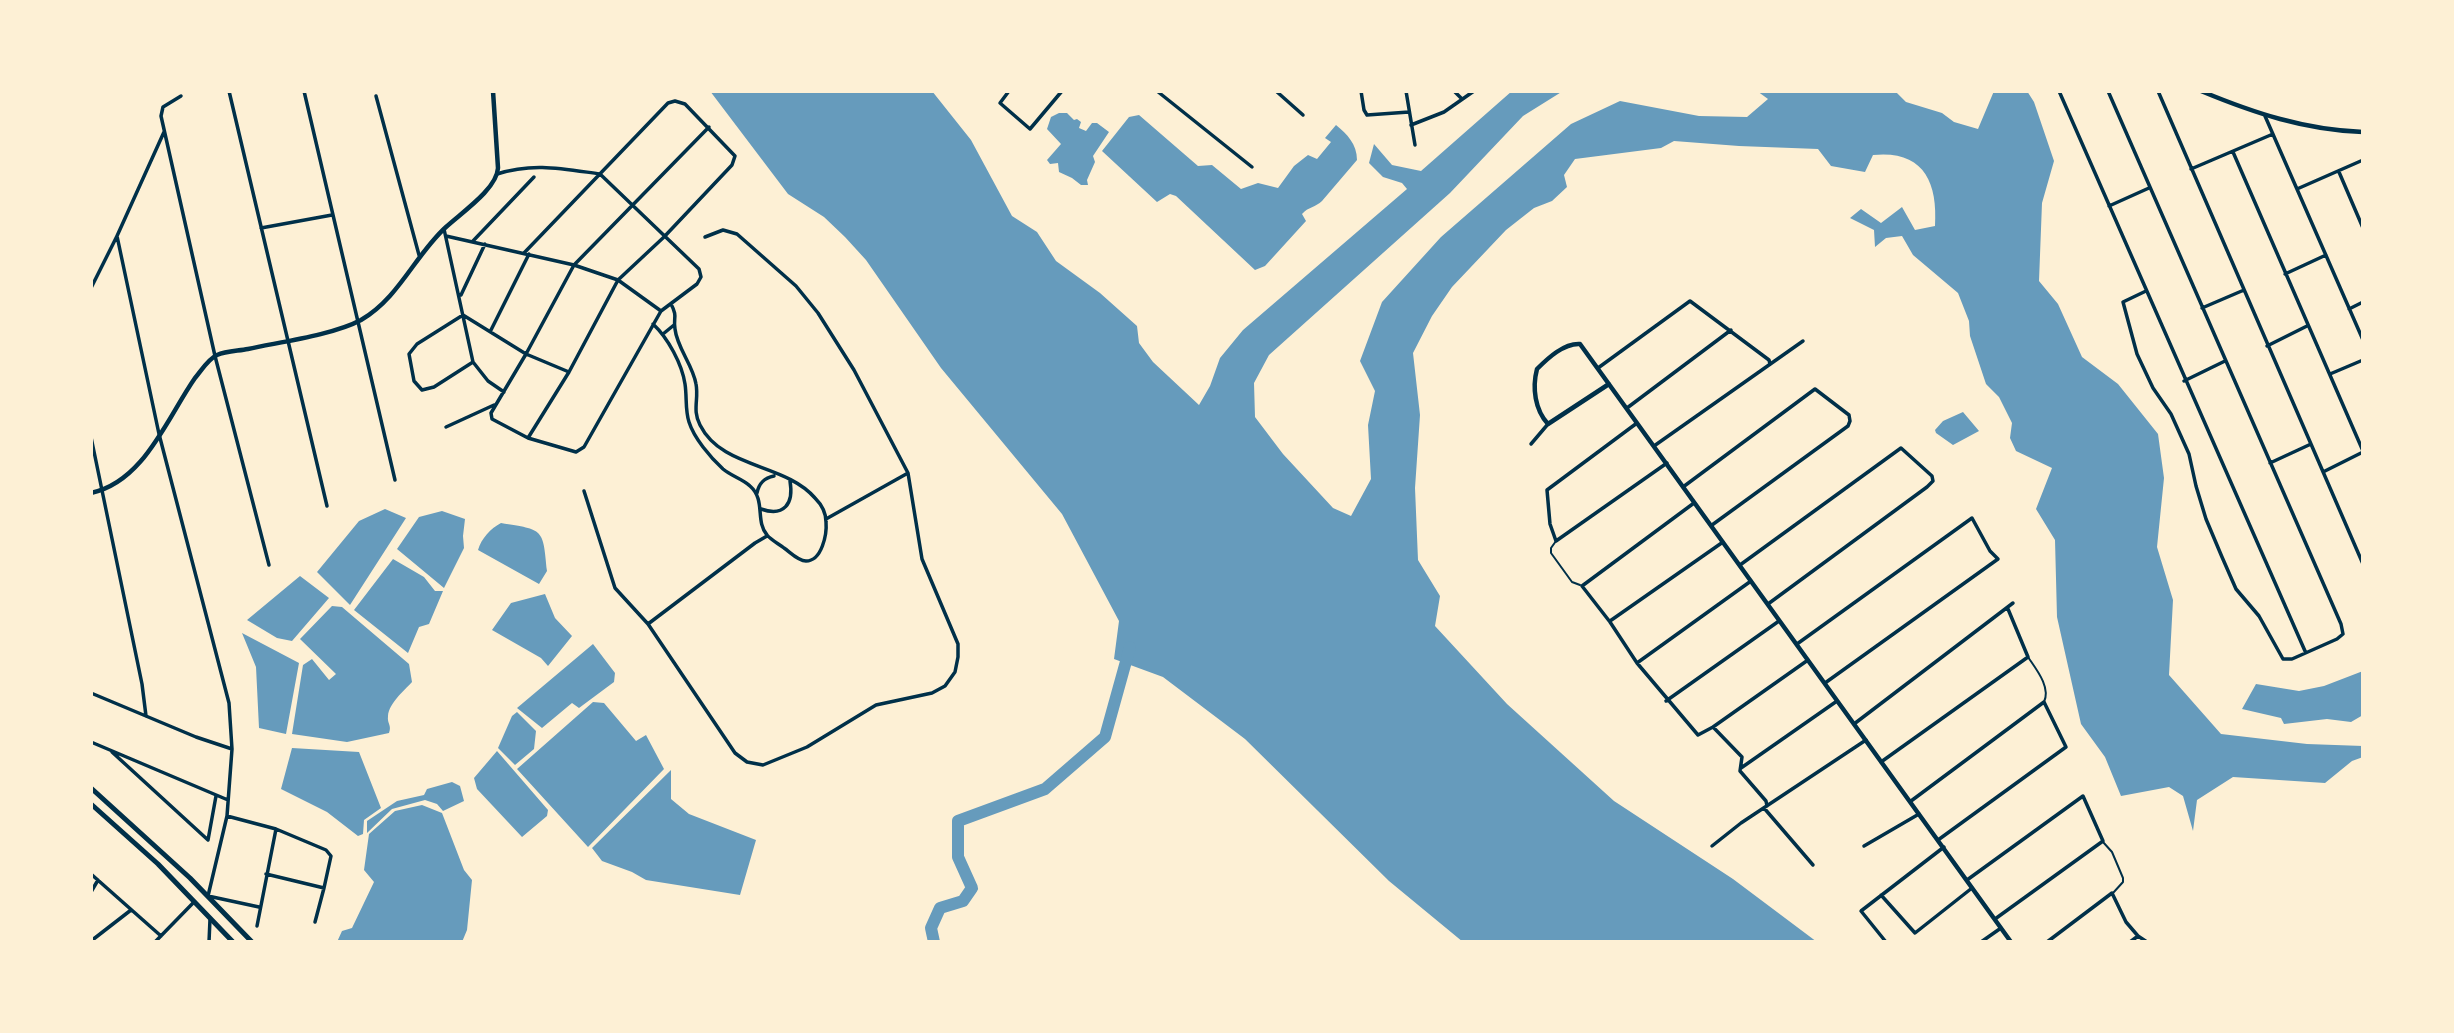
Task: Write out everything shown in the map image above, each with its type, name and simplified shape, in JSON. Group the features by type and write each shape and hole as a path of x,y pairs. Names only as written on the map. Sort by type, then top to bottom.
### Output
{"main road":[{"path":"91,788 208,897 252,942"},
{"path":"91,804 195,901 233,942"}],"street":[{"path":"229,91 327,506"},
{"path":"304,91 395,480"},
{"path":"493,91 497,174"},
{"path":"1009,91 1000,103 1030,129 1062,91"},
{"path":"1157,91 1252,167"},
{"path":"1276,91 1303,115"},
{"path":"1361,91 1367,115 1409,112"},
{"path":"1406,91 1415,145"},
{"path":"1454,91 1462,99"},
{"path":"1411,125 1444,112 1474,91"},
{"path":"2059,91 2184,381 2305,651"},
{"path":"2108,91 2343,629 2342,635 2337,639 2287,660 2280,656 2259,616 2236,589 2203,511 2189,454 2171,414 2137,354 2123,302 2146,290"},
{"path":"2158,91 2363,564"},
{"path":"2201,91 2265,116 2324,129 2363,132"},
{"path":"181,96 161,110 164,132 215,356 269,565"},
{"path":"376,96 419,256"},
{"path":"491,330 526,253 664,106 676,101 685,104 735,157 732,165 664,237 618,280 569,372 528,438"},
{"path":"2265,116 2363,340"},
{"path":"91,493 101,491 131,471 159,434 188,388 215,356 359,321 389,296 419,256 482,194 497,174 541,166 600,174 631,205 664,237 699,270 701,277 661,311 584,447 576,453 528,438 491,418 496,404 574,265 631,205 709,127"},
{"path":"91,288 164,132"},
{"path":"2191,169 2273,134"},
{"path":"2233,152 2363,452 2323,472"},
{"path":"2297,189 2363,160"},
{"path":"2339,171 2363,228"},
{"path":"473,241 534,177"},
{"path":"2109,206 2149,188"},
{"path":"261,228 332,215"},
{"path":"444,229 473,362 488,381 504,392"},
{"path":"584,491 620,597 648,624 735,753 747,762 763,765 807,747 876,705 932,693 945,686 955,672 958,644 922,559 908,473 854,370 818,313 796,286 737,234 723,230 705,237"},
{"path":"117,236 159,434 229,703 232,749 227,816 208,897 259,907"},
{"path":"446,236 574,265 618,280 661,311"},
{"path":"460,297 485,244"},
{"path":"2285,274 2326,256"},
{"path":"2202,309 2244,290"},
{"path":"1598,368 1690,300 1769,360 1770,364"},
{"path":"2349,309 2363,302"},
{"path":"653,324 663,334 685,383 689,422 695,435 723,469 751,486 760,500 763,528 767,536 798,558 813,560 821,546 826,519 815,498 804,488 721,449 708,438 699,424 694,409 697,384 674,325 676,313 671,304"},
{"path":"463,315 526,354 569,372"},
{"path":"463,315 412,348 409,356 414,381 420,389 428,389 473,362"},
{"path":"663,334 674,325"},
{"path":"2267,346 2307,326"},
{"path":"1626,408 1731,330"},
{"path":"1654,446 1803,341"},
{"path":"1548,424 1540,415 1537,405 1535,382 1539,367 1563,349 1577,343 1667,463 2011,942"},
{"path":"2329,374 2363,360"},
{"path":"2184,381 2225,361"},
{"path":"1531,444 1548,424 1609,384"},
{"path":"1683,487 1815,390 1849,415 1848,426 1711,526"},
{"path":"446,427 496,404"},
{"path":"1637,423 1549,488 1546,493 1550,524 1556,541 1667,463"},
{"path":"91,437 142,684 146,716"},
{"path":"2270,463 2311,444"},
{"path":"1740,565 1901,448 1932,476 1933,481 1916,496 1768,604"},
{"path":"759,467 765,478"},
{"path":"826,519 908,473"},
{"path":"757,495 765,478 776,475"},
{"path":"761,509 771,513 782,510 792,492 790,481"},
{"path":"751,486 760,484"},
{"path":"1694,503 1581,586 1610,622 1637,663 1698,735 1808,660"},
{"path":"1797,644 1972,518 1990,551 1998,559 1825,683"},
{"path":"648,624 755,542 767,536"},
{"path":"1610,622 1723,542"},
{"path":"1637,663 1751,581"},
{"path":"1854,724 2013,603"},
{"path":"1881,762 2028,657 2008,609"},
{"path":"1667,701 1780,621"},
{"path":"91,693 232,749"},
{"path":"1741,768 1837,701"},
{"path":"1911,801 2044,702 2066,747 1938,840"},
{"path":"1713,727 1742,757 1741,768 1745,777 1813,865"},
{"path":"1712,846 1741,823 1866,740"},
{"path":"92,745 228,800"},
{"path":"113,752 208,840 216,796"},
{"path":"1967,880 2083,796 2103,841 1995,919"},
{"path":"1864,846 1919,814"},
{"path":"227,816 276,829 329,852 331,859 315,922"},
{"path":"257,926 276,829"},
{"path":"1885,942 1861,911 1944,848"},
{"path":"91,874 161,936"},
{"path":"267,874 324,888"},
{"path":"91,892 98,880"},
{"path":"1881,895 1915,933 1972,888"},
{"path":"2047,942 2112,893 2126,922 2147,942"},
{"path":"155,942 195,901"},
{"path":"91,941 131,910"},
{"path":"209,942 210,919"},
{"path":"1981,942 2001,928"},
{"path":"2130,942 2138,936"}],"lane":[{"path":"1556,541 1551,549 1552,554 1572,582 1581,586"},
{"path":"2028,657 2046,689 2044,702"},
{"path":"2103,841 2112,852 2123,878 2123,883 2112,893"}],"water":[{"path":"710,91 932,91 971,140 1012,216 1037,232 1056,261 1100,293 1137,326 1139,343 1153,362 1199,405 1210,386 1220,358 1243,330 1407,189 1402,183 1383,177 1369,163 1374,144 1392,165 1421,171 1512,91 1563,91 1523,116 1450,193 1269,355 1254,383 1255,417 1283,454 1333,508 1351,516 1371,479 1368,425 1375,391 1360,361 1382,302 1441,237 1571,124 1620,101 1699,116 1747,117 1768,99 1757,91 1895,91 1906,102 1942,113 1954,122 1978,129 1994,91 2027,91 2034,102 2054,161 2042,203 2039,281 2058,304 2082,357 2118,384 2158,434 2164,478 2157,547 2173,600 2169,675 2221,734 2307,744 2363,746 2363,757 2352,761 2325,783 2233,777 2197,800 2193,831 2183,796 2169,787 2121,796 2105,757 2081,724 2057,617 2055,540 2036,509 2052,468 2016,451 2010,438 2012,423 1999,397 1986,384 1970,336 1969,321 1958,293 1913,255 1902,236 1886,238 1875,247 1874,230 1850,218 1861,209 1881,223 1902,207 1915,230 1935,226 1930,182 1924,171 1915,163 1890,155 1873,155 1865,172 1831,166 1818,149 1674,141 1661,148 1575,159 1564,175 1567,187 1552,201 1534,208 1506,230 1452,287 1432,316 1413,353 1420,415 1415,488 1418,560 1440,596 1435,626 1507,704 1614,801 1733,879 1817,942 1463,942 1389,881 1245,739 1163,677 1114,659 1119,621 1062,514 941,368 866,260 824,217 788,194"},
{"path":"1067,113 1074,120 1077,119 1081,122 1079,128 1086,131 1092,123 1097,123 1109,132 1093,156 1095,162 1087,180 1088,185 1081,185 1059,172 1058,163 1050,164 1047,160 1061,144 1047,129 1051,117"},
{"path":"1139,115 1198,166 1212,165 1241,189 1258,183 1278,188 1294,166 1308,155 1317,159 1331,142 1325,138 1336,125 1351,140 1357,160 1322,201 1302,214 1306,221 1265,266 1255,270 1176,196 1170,194 1157,202 1102,151 1129,117"},
{"path":"1963,412 1979,431 1953,445 1935,430 1943,421"},
{"path":"385,509 406,518 350,605 317,572 359,521"},
{"path":"442,511 465,519 464,548 444,588 397,549 419,517"},
{"path":"501,523 526,527 539,534 544,546 547,571 539,584 478,550 487,534"},
{"path":"393,559 424,577 435,591 443,591 429,624 419,627 408,653 354,610"},
{"path":"300,576 329,598 292,641 277,638 247,620"},
{"path":"545,594 555,618 572,636 548,666 541,658 492,630 511,603"},
{"path":"332,606 342,607 409,664 412,682 391,706 388,716 389,733 347,742 292,734 303,665 312,659 329,680 336,674 300,639"},
{"path":"242,633 299,663 286,734 259,728 256,667"},
{"path":"593,644 615,673 614,682 579,708 572,703 542,728 517,708"},
{"path":"2363,671 2363,715 2351,722 2327,719 2284,724 2281,718 2242,709 2256,684 2299,691 2324,686"},
{"path":"593,702 604,703 636,741 646,735 664,769 588,847 517,769"},
{"path":"517,712 536,731 534,749 515,765 498,748 512,716"},
{"path":"292,748 359,752 381,808 364,820 363,834 358,836 327,812 281,789"},
{"path":"497,751 548,810 547,816 522,837 477,789 474,778"},
{"path":"671,770 671,799 689,814 756,840 740,895 646,880 602,861 592,848"},
{"path":"452,782 460,786 464,801 443,811 437,804 425,800 392,809 367,833 367,821 397,801 424,795 427,789"},
{"path":"422,805 442,813 464,870 472,880 467,930 462,942 337,942 342,931 352,928 374,882 364,870 369,834 395,811"}],"waterway":[{"path":"934,942 931,928 940,908 963,901 972,888 958,857 958,821 1045,789 1105,737 1130,647"}]}
